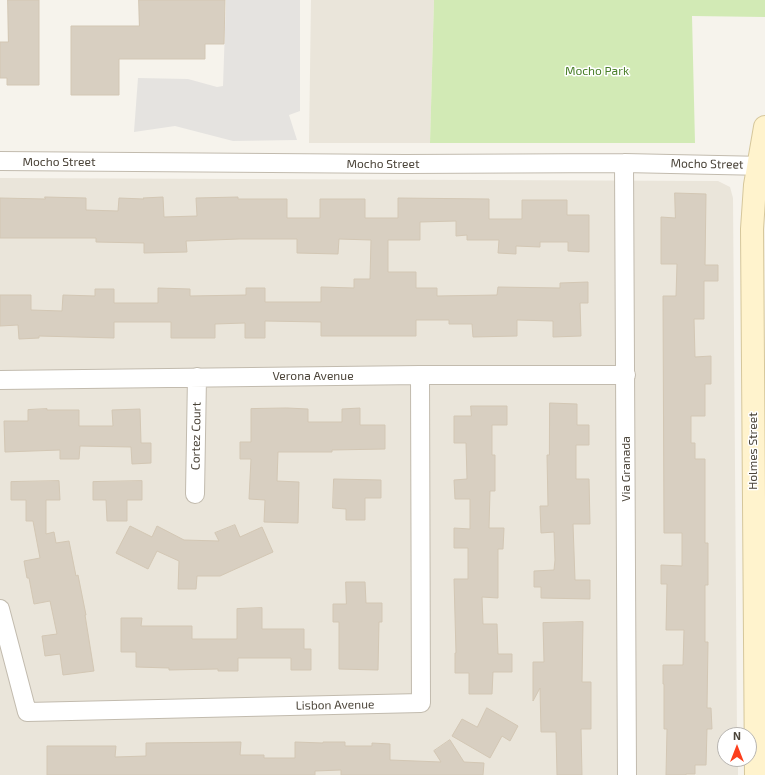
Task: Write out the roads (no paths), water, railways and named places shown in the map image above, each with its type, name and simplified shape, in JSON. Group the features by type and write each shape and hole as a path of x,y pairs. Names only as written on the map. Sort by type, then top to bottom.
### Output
{"main road":[{"name":"Holmes Street","path":"756,775 760,563 752,229 755,185 762,165 765,127"}],"street":[{"name":"Mocho Street","path":"0,161 405,164 624,163 762,165"},
{"name":"Via Granada","path":"624,163 626,375 626,775"},
{"name":"Verona Avenue","path":"0,380 420,375 626,375"},
{"name":"Lisbon Avenue","path":"0,609 27,712 422,703 420,375"},
{"name":"Cortez Court","path":"196,494 197,377"}],"park label":[{"name":"Mocho Park","path":"597,71"}]}
